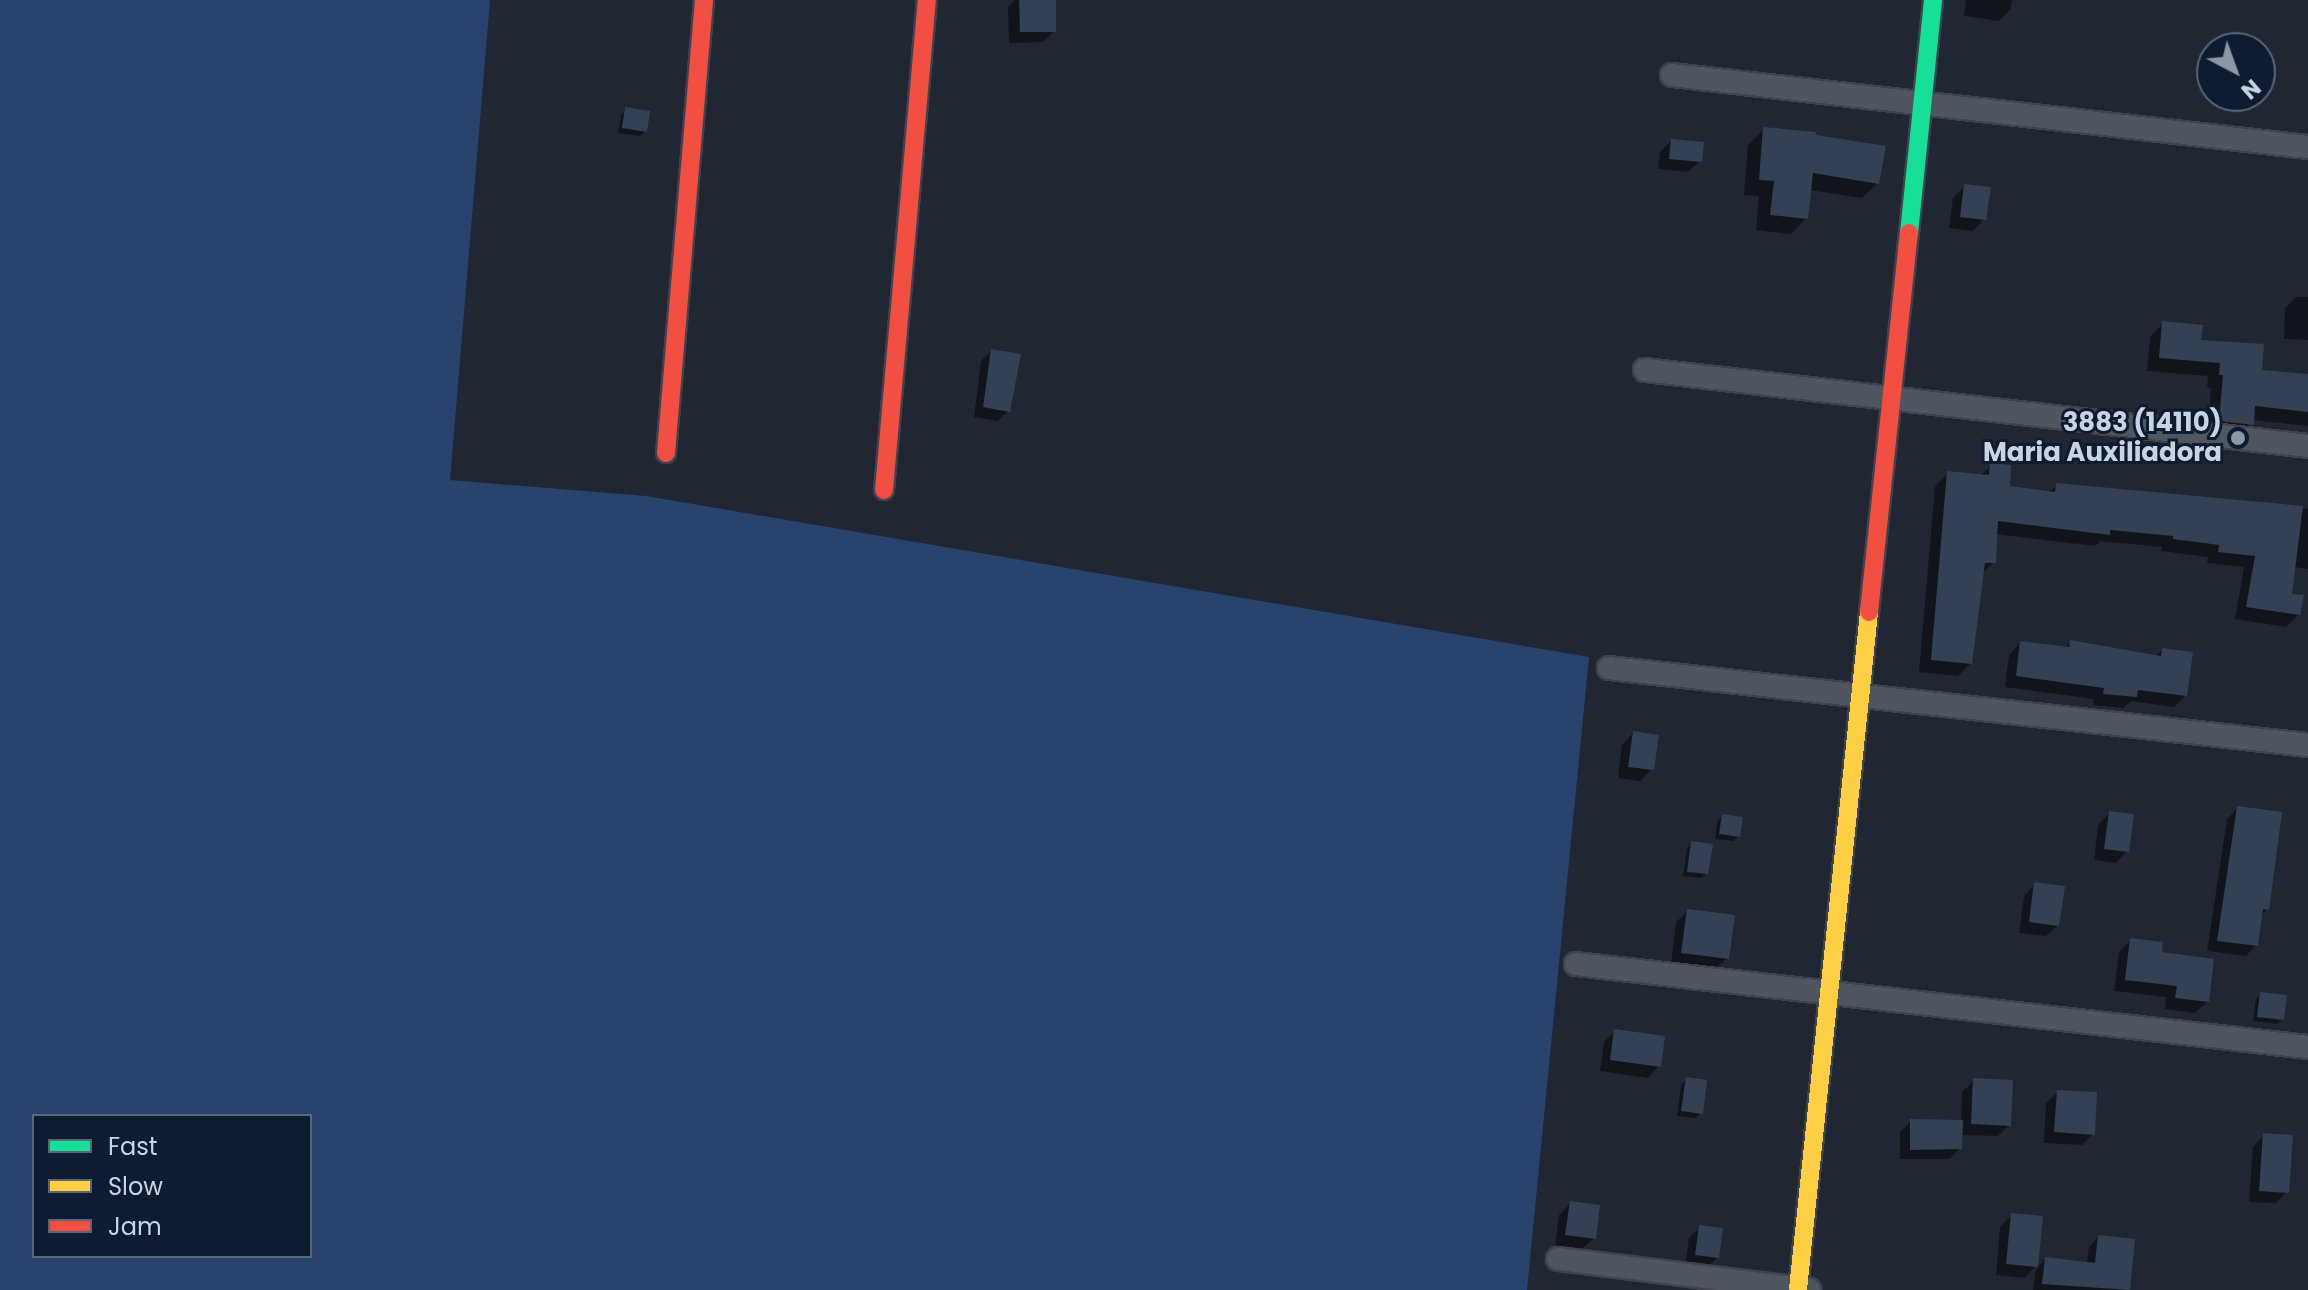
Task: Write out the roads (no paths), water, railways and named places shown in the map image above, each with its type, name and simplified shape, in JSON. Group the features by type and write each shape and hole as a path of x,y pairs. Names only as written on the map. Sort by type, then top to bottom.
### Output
{"street":[{"path":"666,453 704,0"},
{"path":"884,490 927,0"},
{"path":"1558,1259 1803,1289 1829,993 1933,0"},
{"path":"1672,75 2308,147"},
{"path":"1645,370 2308,446"},
{"path":"1609,668 2308,745"},
{"path":"1576,964 2308,1047"}],"place":[{"name":"3883 (14110) Maria Auxiliadora","path":"2238,438"}]}
